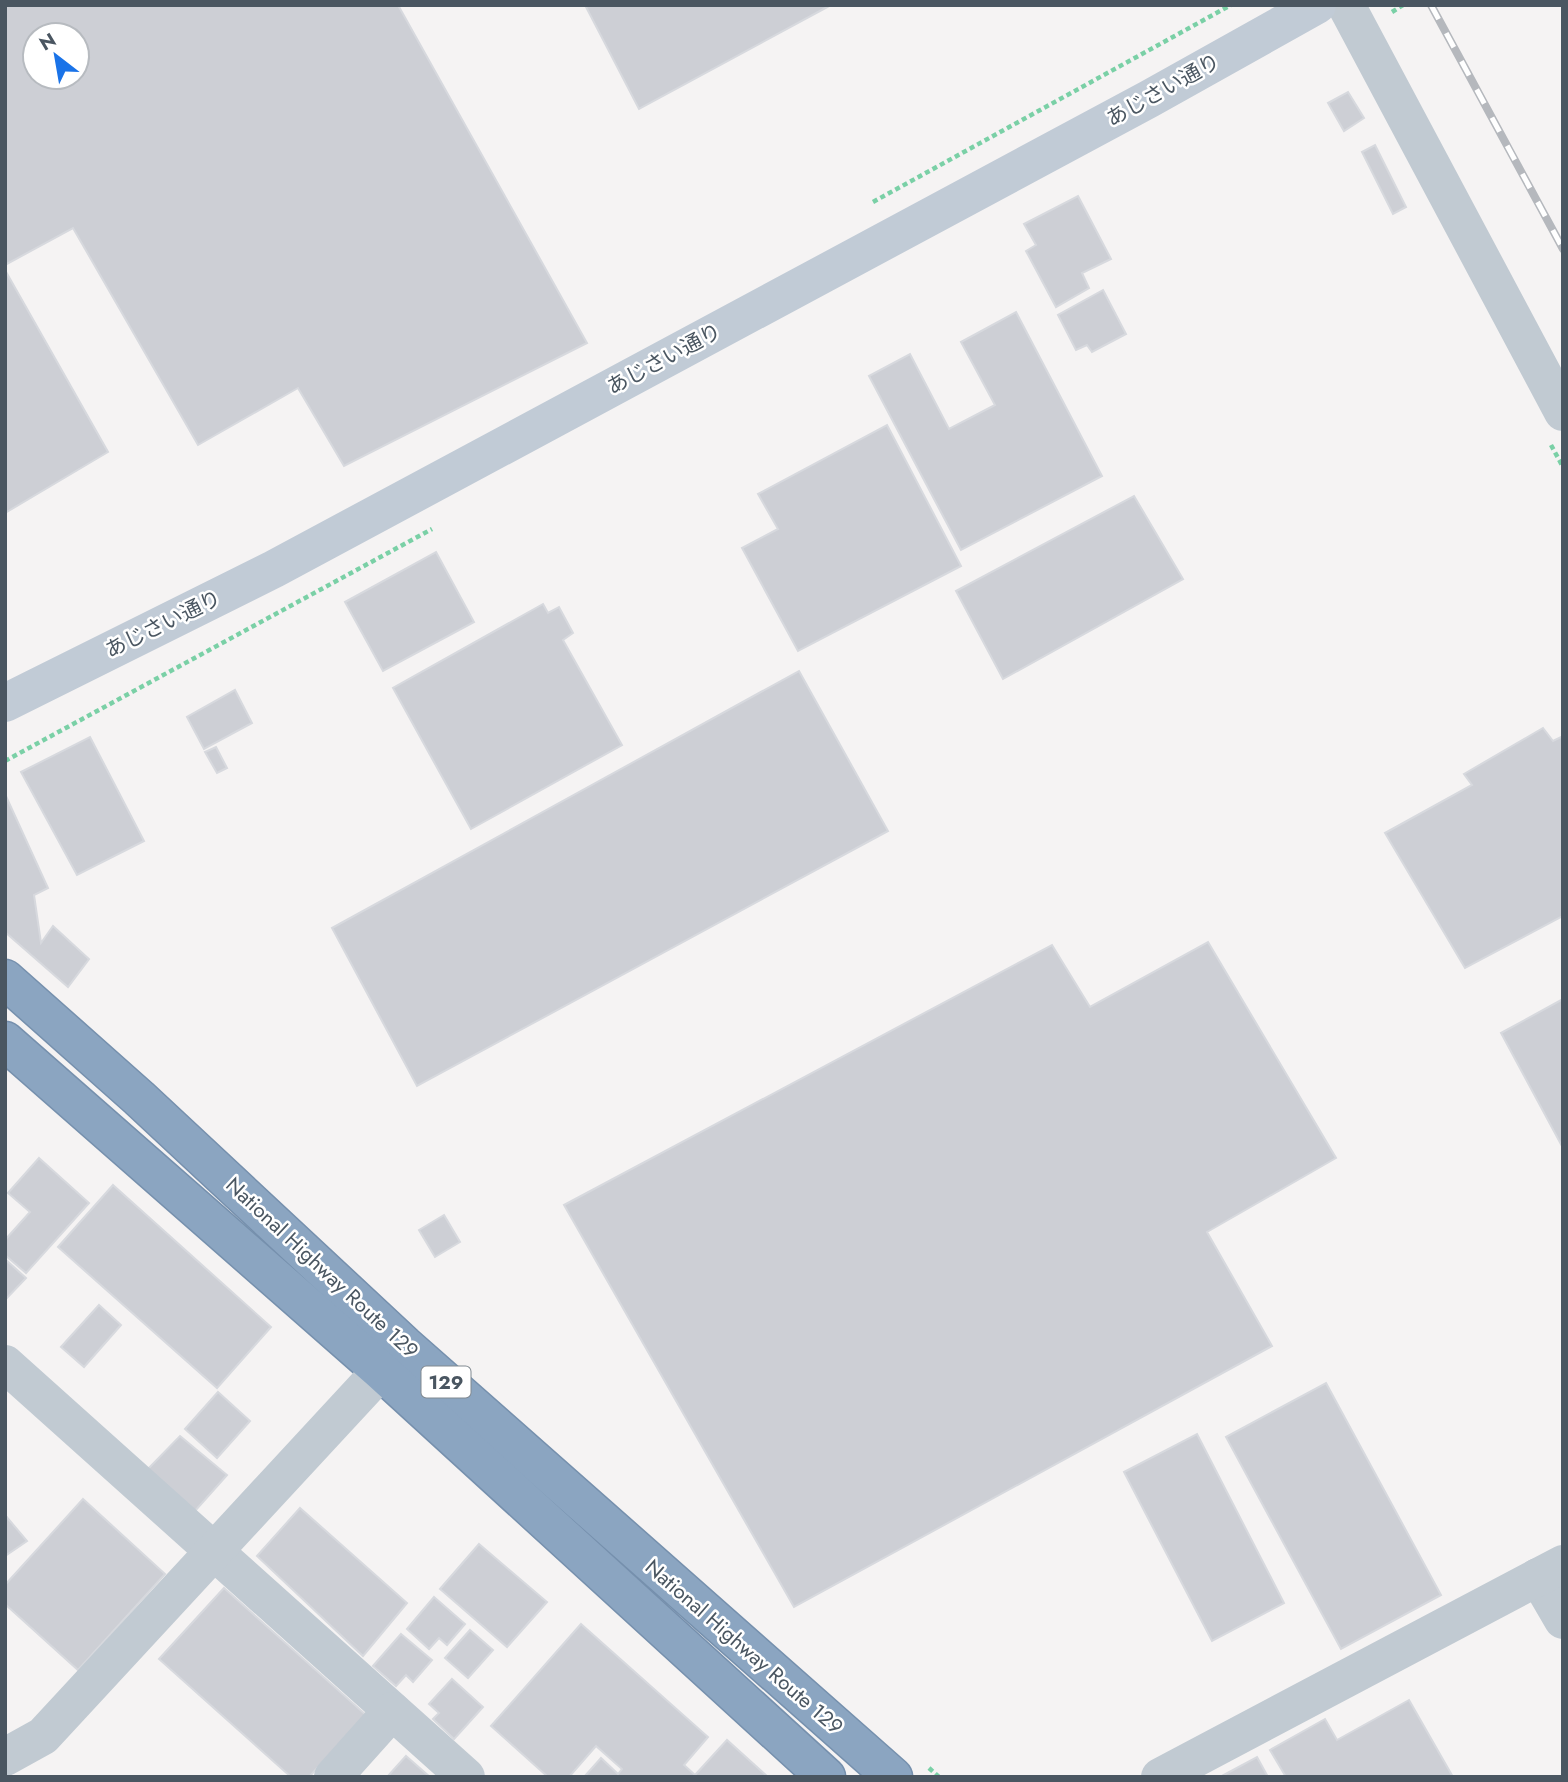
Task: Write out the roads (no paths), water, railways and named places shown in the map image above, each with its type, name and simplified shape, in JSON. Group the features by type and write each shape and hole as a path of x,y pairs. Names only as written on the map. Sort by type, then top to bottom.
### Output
{"highway":[{"name":"National Highway Route 129","path":"5,979 139,1098 392,1358 826,1777"},
{"name":"National Highway Route 129","path":"5,1041 774,1674 893,1777"}],"street":[{"name":"あじさい通り","path":"5,703 274,569 1149,99 1317,5"},
{"path":"1346,5 1563,412"},
{"path":"5,1757 43,1736 392,1358"},
{"path":"5,1364 466,1777"},
{"path":"1160,1777 1550,1570 1563,1620"},
{"path":"333,1777 392,1711"}],"railway":[{"path":"1431,5 1563,249"}]}
